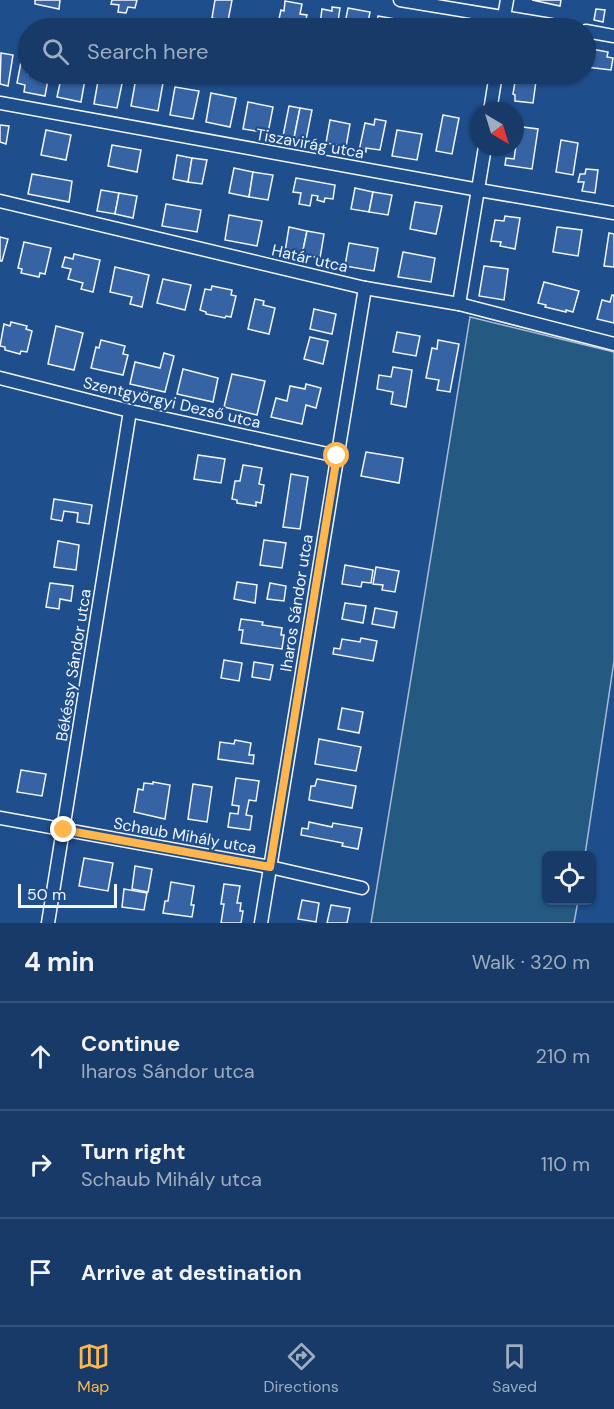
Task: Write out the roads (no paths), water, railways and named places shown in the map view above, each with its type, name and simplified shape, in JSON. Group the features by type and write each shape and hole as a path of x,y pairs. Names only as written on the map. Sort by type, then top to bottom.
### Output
{"street":[{"path":"400,0 481,18"},
{"path":"504,18 507,0"},
{"path":"596,33 614,36"},
{"path":"491,102 494,84"},
{"name":"Tiszavirág utca","path":"0,103 614,213"},
{"path":"459,304 484,156"},
{"name":"Határ utca","path":"0,201 364,288 459,304 614,344"},
{"name":"Iharos Sándor utca","path":"261,923 364,288"},
{"name":"Szentgyörgyi Dezső utca","path":"0,378 130,411 337,456"},
{"name":"Békéssy Sándor utca","path":"48,923 130,411"},
{"name":"Schaub Mihály utca","path":"0,818 270,867 362,888"}]}
